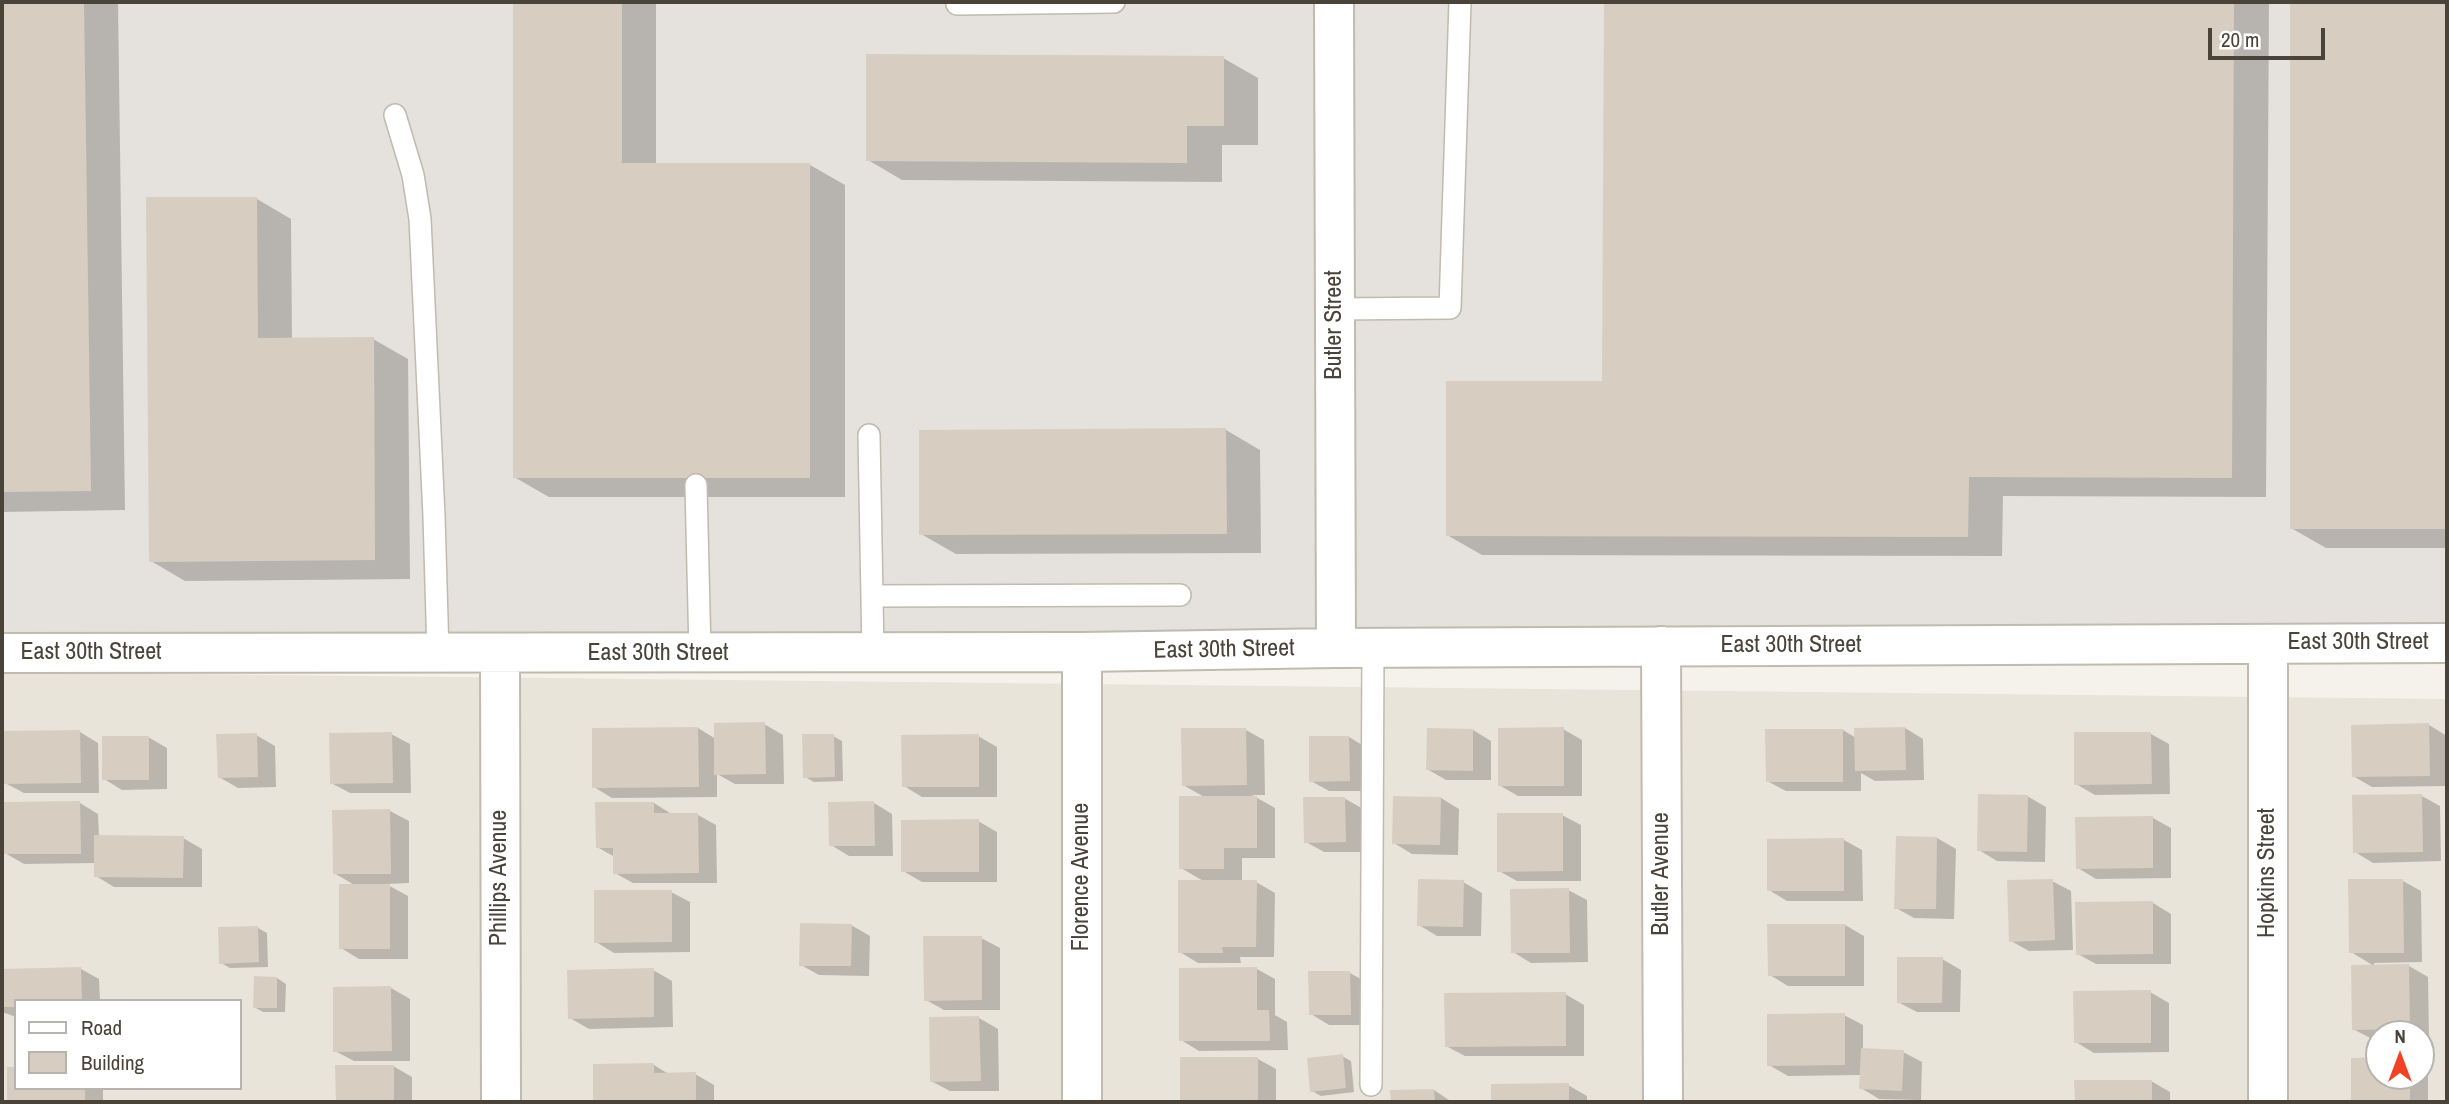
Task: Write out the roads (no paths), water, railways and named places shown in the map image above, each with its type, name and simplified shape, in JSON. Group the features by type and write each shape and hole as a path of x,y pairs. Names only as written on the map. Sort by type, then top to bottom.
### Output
{"street":[{"name":"Butler Street","path":"1334,2 1335,310 1354,648"},
{"name":"East 30th Street","path":"2,653 873,653 2447,643"},
{"name":"Hopkins Street","path":"2268,644 2268,1102"},
{"name":"Butler Avenue","path":"1661,646 1663,1102"},
{"name":"Florence Avenue","path":"1082,652 1082,1102"},
{"name":"Phillips Avenue","path":"500,654 501,1102"}],"lane":[{"path":"957,4 1114,2"},
{"path":"1335,310 1450,307 1460,2"},
{"path":"395,115 413,175 420,219 438,653"},
{"path":"869,435 873,653"},
{"path":"696,485 700,653"},
{"path":"872,596 1180,595"},
{"path":"1354,648 1371,1085"}]}
